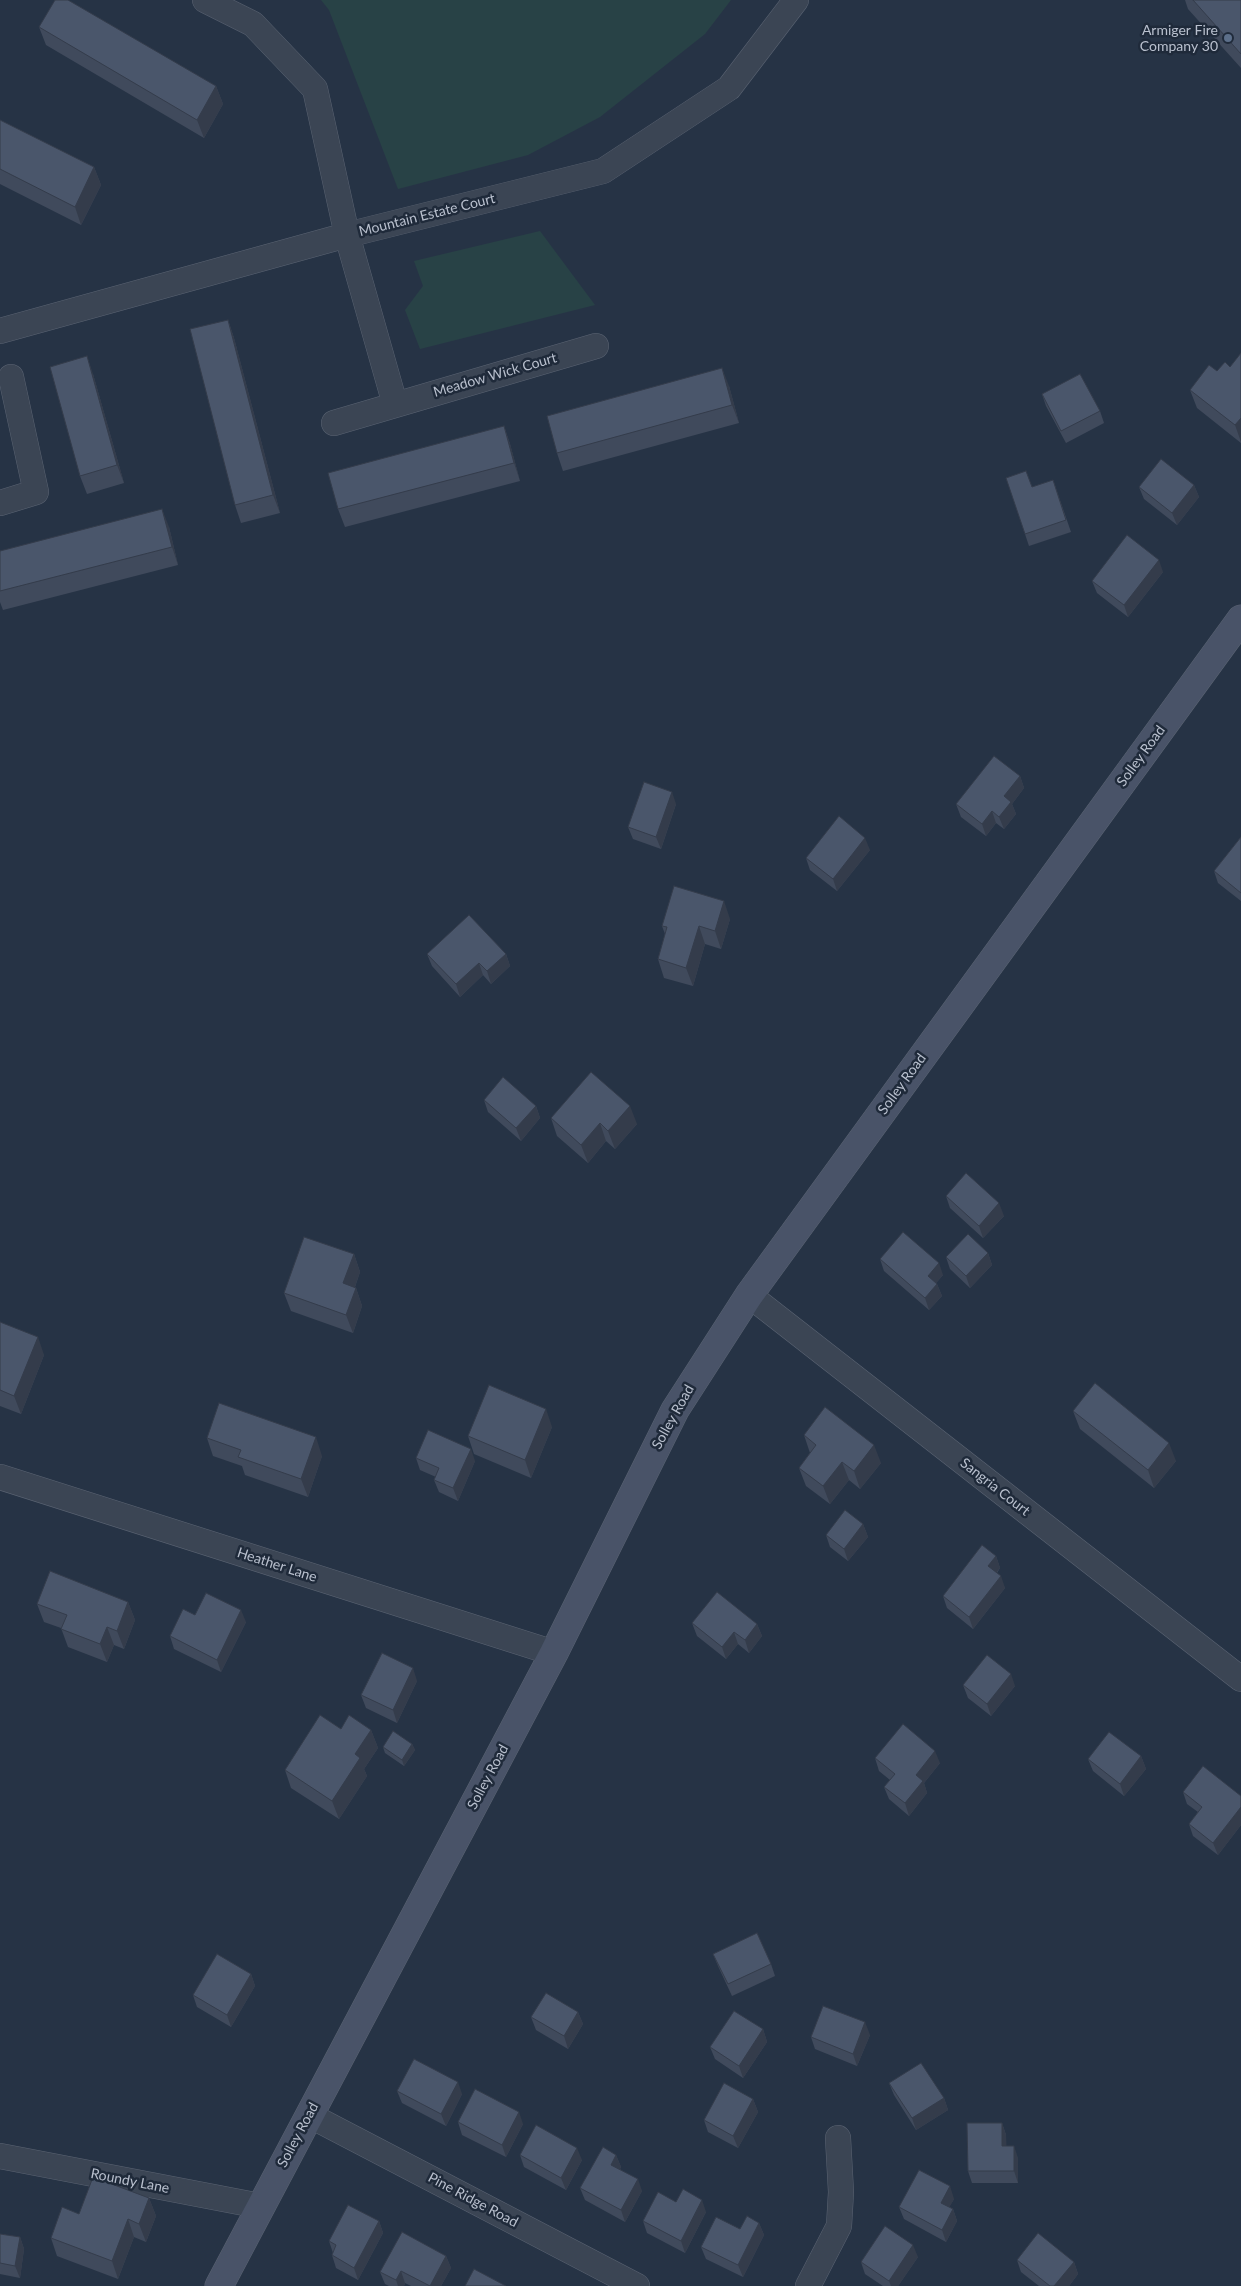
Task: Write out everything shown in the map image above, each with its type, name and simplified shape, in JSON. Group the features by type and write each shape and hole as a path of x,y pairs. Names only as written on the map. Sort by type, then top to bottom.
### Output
{"main road":[{"name":"Solley Road","path":"219,2286 554,1653 675,1410 749,1295 1241,619"}],"street":[{"path":"205,0 253,24 314,89 347,235 395,404"},
{"name":"Mountain Estate Court","path":"0,331 347,235 603,171 729,88 796,0"},
{"name":"Meadow Wick Court","path":"334,422 596,346"},
{"path":"0,502 36,492 11,377"},
{"name":"Sangria Court","path":"749,1295 1241,1679"},
{"name":"Heather Lane","path":"0,1477 554,1653"},
{"name":"Pine Ridge Road","path":"309,2115 636,2286"},
{"path":"808,2286 839,2226 841,2192 838,2138"},
{"name":"Roundy Lane","path":"0,2156 260,2206"}],"green space":[{"path":"321,0 731,0 705,34 600,117 528,155 398,189 329,10"},
{"path":"540,231 595,305 420,349 405,310 423,286 414,261"}],"building":[{"path":"55,0 68,0 216,86 197,120 39,27"},
{"name":"Armiger Fire Company 30","path":"1193,0 1241,0 1241,54"},
{"path":"0,120 94,167 75,207 0,169"},
{"path":"228,320 273,495 235,505 190,329"},
{"path":"1241,353 1241,418 1235,425 1190,390 1209,365 1217,371 1225,362 1230,367"},
{"path":"87,356 117,465 80,476 50,367"},
{"path":"722,368 732,405 557,453 547,416"},
{"path":"1080,374 1100,411 1061,431 1042,394"},
{"path":"504,426 514,463 338,509 328,473"},
{"path":"1161,459 1194,485 1172,513 1139,487"},
{"path":"1026,471 1032,487 1053,480 1066,520 1025,534 1006,478"},
{"path":"162,509 172,547 0,591 0,551"},
{"path":"1127,535 1159,560 1124,605 1092,581"},
{"path":"994,756 1020,776 1004,796 1011,802 999,817 992,811 982,824 956,804"},
{"path":"644,782 672,792 656,837 628,827"},
{"path":"839,816 865,838 833,879 806,858"},
{"path":"1241,837 1241,893 1214,871"},
{"path":"674,886 724,901 715,931 699,926 686,968 658,959 667,927 662,926"},
{"path":"469,915 506,954 487,971 479,963 456,984 427,954"},
{"path":"591,1072 630,1106 608,1131 600,1123 581,1145 551,1118"},
{"path":"503,1077 536,1106 516,1128 484,1100"},
{"path":"966,1173 999,1203 979,1226 946,1196"},
{"path":"903,1232 939,1263 928,1276 937,1284 925,1298 880,1259"},
{"path":"968,1234 988,1253 966,1276 946,1257"},
{"path":"304,1237 354,1254 343,1283 356,1288 346,1315 284,1293"},
{"path":"0,1322 38,1337 14,1396 0,1390"},
{"path":"1095,1383 1169,1443 1148,1470 1073,1411"},
{"path":"489,1385 546,1409 525,1460 468,1436"},
{"path":"219,1403 316,1437 301,1479 238,1457 241,1450 207,1438"},
{"path":"825,1407 874,1445 854,1471 842,1462 823,1486 799,1468 816,1445 804,1435"},
{"path":"428,1430 471,1449 453,1488 434,1480 439,1468 416,1458"},
{"path":"845,1510 863,1524 844,1549 826,1535"},
{"path":"982,1545 996,1556 988,1566 1001,1576 969,1617 943,1596"},
{"path":"50,1571 128,1602 117,1631 107,1627 100,1644 61,1629 67,1615 37,1604"},
{"path":"717,1592 757,1624 745,1640 734,1632 722,1647 692,1623"},
{"path":"206,1593 241,1610 217,1660 170,1636 183,1609 195,1615"},
{"path":"382,1653 413,1668 393,1710 361,1695"},
{"path":"987,1655 1011,1674 987,1704 963,1685"},
{"path":"320,1715 341,1729 349,1715 371,1730 355,1754 360,1758 332,1801 285,1770"},
{"path":"903,1724 935,1751 916,1775 923,1781 905,1803 884,1787 895,1774 875,1758"},
{"path":"393,1731 412,1744 402,1760 383,1747"},
{"path":"1109,1732 1141,1756 1120,1784 1088,1759"},
{"path":"1203,1766 1241,1796 1241,1807 1213,1843 1189,1824 1202,1807 1183,1792"},
{"path":"757,1933 771,1964 728,1984 713,1954"},
{"path":"217,1954 251,1974 227,2015 193,1995"},
{"path":"546,1993 578,2012 564,2036 531,2017"},
{"path":"823,2006 865,2022 853,2054 811,2037"},
{"path":"734,2011 763,2029 739,2066 710,2047"},
{"path":"414,2059 458,2082 441,2114 397,2091"},
{"path":"921,2063 944,2098 912,2118 889,2083"},
{"path":"724,2083 753,2099 733,2136 704,2120"},
{"path":"475,2089 519,2112 502,2145 458,2122"},
{"path":"967,2123 1002,2123 1002,2146 1014,2146 1014,2171 968,2171"},
{"path":"536,2125 577,2148 561,2178 520,2155"},
{"path":"603,2147 616,2155 611,2165 638,2179 621,2210 580,2188"},
{"path":"919,2170 950,2186 941,2203 953,2209 942,2230 899,2207"},
{"path":"93,2177 149,2198 139,2224 128,2219 112,2261 51,2238 62,2207 79,2214"},
{"path":"683,2189 702,2200 681,2241 643,2221 658,2192 676,2202"},
{"path":"348,2205 379,2221 354,2268 332,2255 336,2245 329,2241"},
{"path":"747,2216 759,2223 738,2265 701,2247 716,2217 740,2229"},
{"path":"885,2226 913,2245 889,2281 861,2262"},
{"path":"402,2232 446,2256 430,2286 401,2271 396,2280 380,2272"},
{"path":"1038,2233 1074,2262 1054,2286 1050,2286 1017,2260"},
{"path":"0,2234 20,2237 15,2266 0,2263"},
{"path":"474,2269 506,2286 465,2286"}],"place":[{"name":"Armiger Fire Company 30","path":"1228,38"}]}
